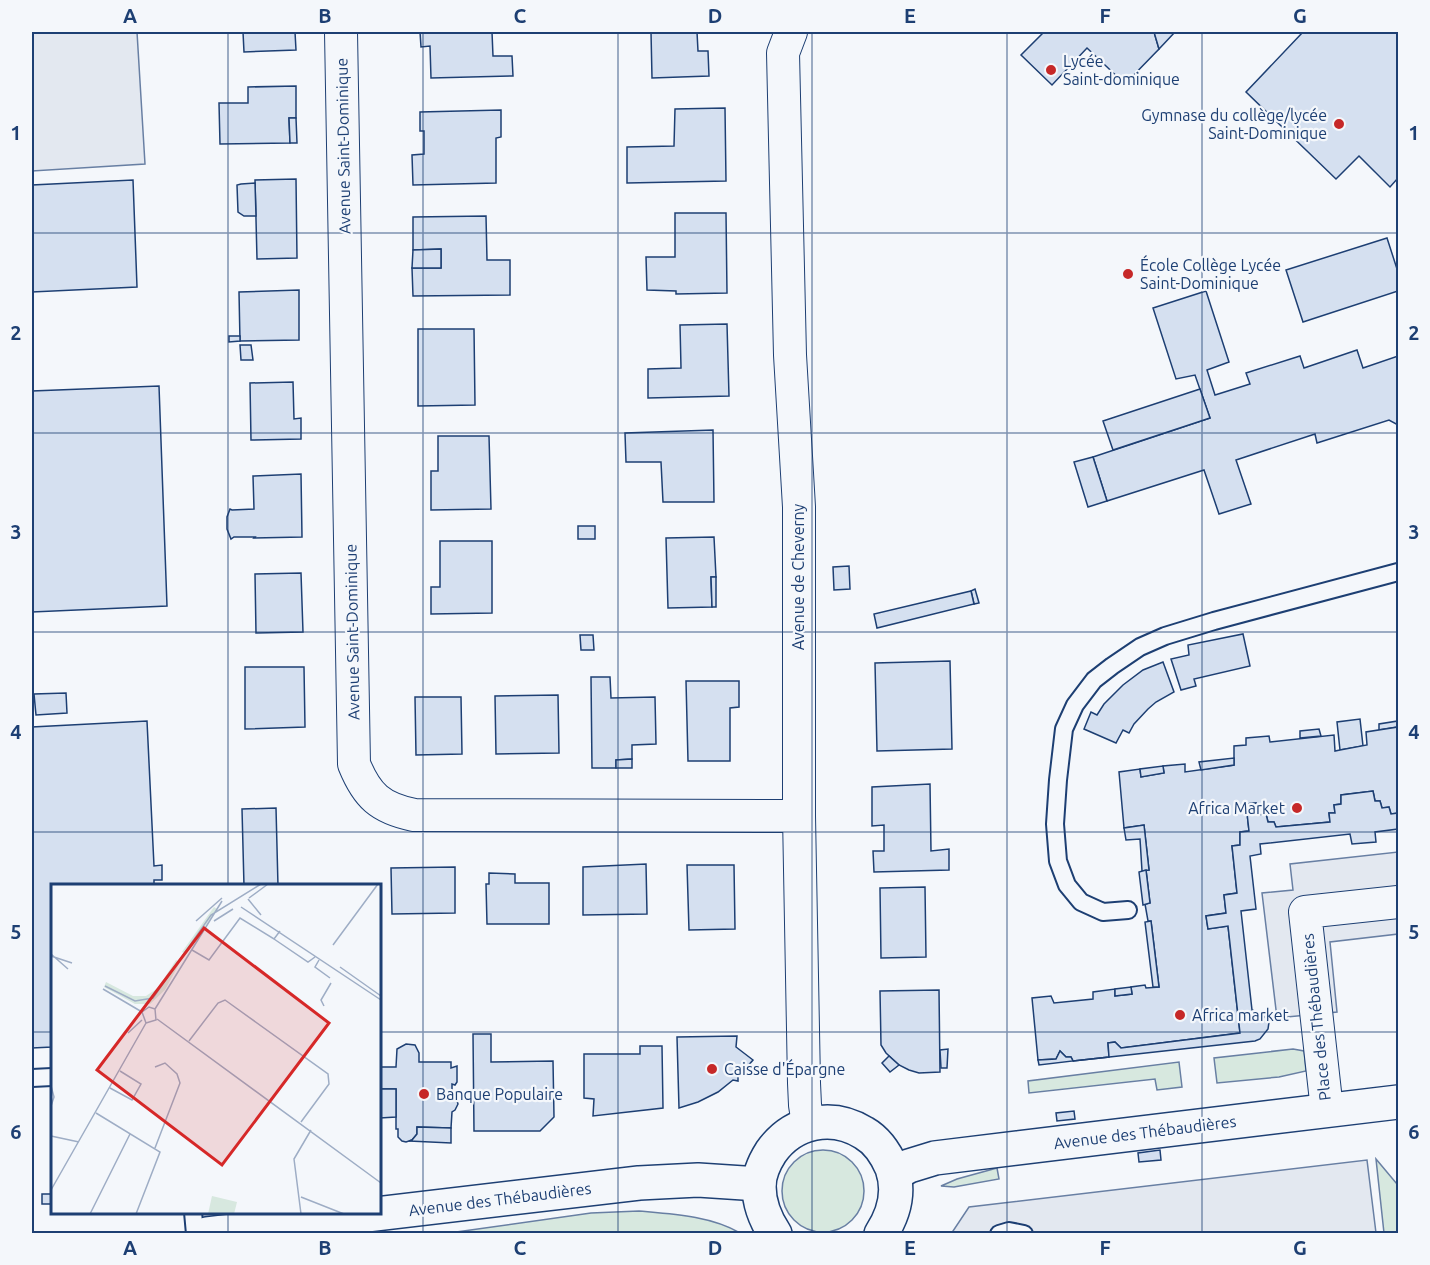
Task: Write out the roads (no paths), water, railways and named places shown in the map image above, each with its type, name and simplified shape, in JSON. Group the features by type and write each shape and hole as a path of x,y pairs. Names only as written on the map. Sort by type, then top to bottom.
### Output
{"street":[{"name":"Avenue Saint-Dominique","path":"340,32 354,764 366,790 385,806 398,812 414,814 799,816"},
{"name":"Avenue de Cheverny","path":"791,32 783,53 790,355 799,507 799,816 804,1083 808,1124"},
{"name":"Place des Thébaudières","path":"1327,1110 1305,912 1398,902"},
{"name":"Avenue des Thébaudières","path":"894,1174 909,1166 935,1158 1398,1101"},
{"path":"775,1233 762,1212 760,1198 759,1185 765,1162 778,1142 797,1128 824,1122 839,1122 855,1127 880,1146 894,1174 896,1188 892,1226"},
{"name":"Avenue des Thébaudières","path":"381,1213 639,1183 698,1180 759,1185"},
{"name":"Avenue des Thébaudières","path":"207,1233 371,1214"}],"lane":[{"path":"1128,910 1103,912 1081,903 1067,885 1058,861 1056,824 1058,780 1064,729 1075,705 1094,681 1140,647 1165,636 1398,572"},
{"path":"32,1078 51,1077"},
{"path":"193,1214 195,1233"},
{"path":"999,1233 1009,1231 1024,1233"}],"place":[{"name":"Lycée Saint-dominique","path":"1051,70"},
{"name":"Gymnase du collège/lycée Saint-Dominique","path":"1339,124"},
{"name":"École Collège Lycée Saint-Dominique","path":"1128,274"},
{"name":"Africa Market","path":"1297,808"},
{"name":"Africa market","path":"1180,1015"},
{"name":"Caisse d'Épargne","path":"712,1069"},
{"name":"Banque Populaire","path":"424,1094"}]}
